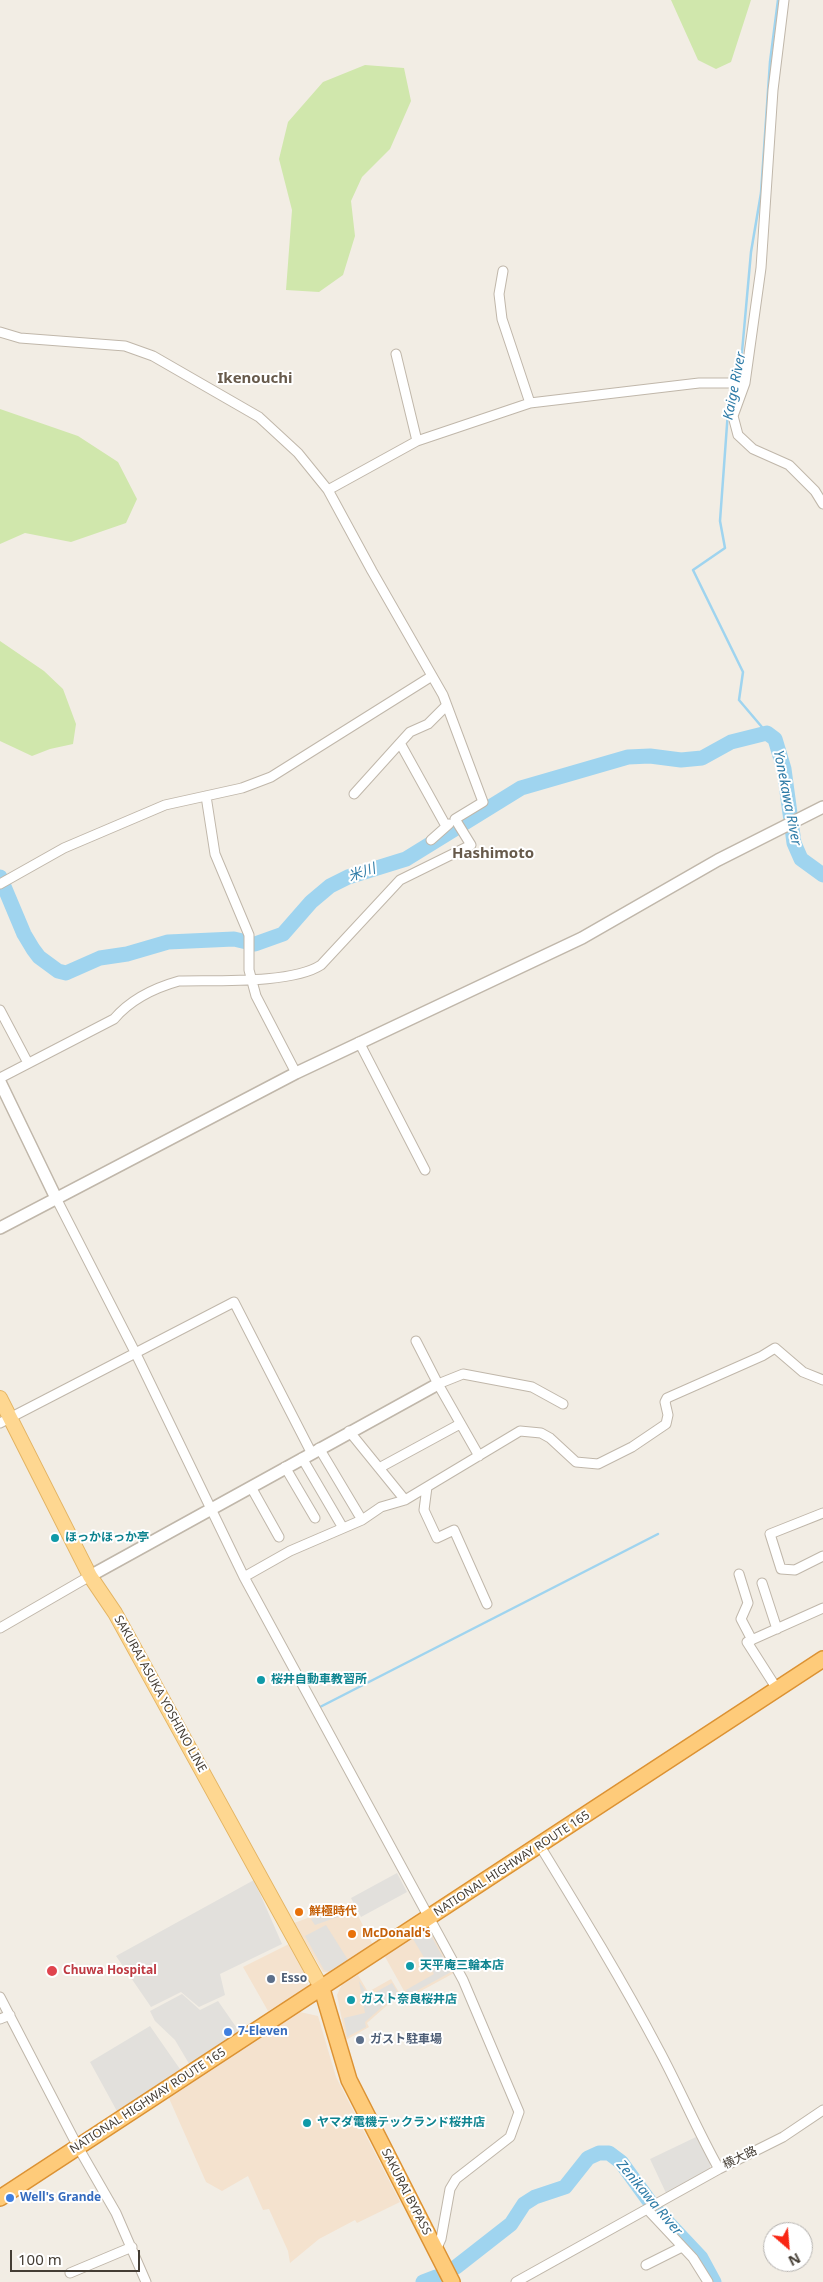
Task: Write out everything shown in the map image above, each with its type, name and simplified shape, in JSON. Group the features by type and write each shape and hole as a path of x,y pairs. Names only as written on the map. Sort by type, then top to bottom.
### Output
{"highway":[{"name":"NATIONAL HIGHWAY ROUTE 165","path":"0,2198 322,1989 823,1659"},
{"name":"SAKURAI BYPASS","path":"322,1989 349,2080 452,2282"}],"main road":[{"name":"SAKURAI ASUKA YOSHINO LINE","path":"0,1398 5,1420 90,1576 120,1622 322,1989"}],"street":[{"path":"784,0 773,90 761,268 745,383 733,416 738,435 753,449 789,465 815,491 823,504"},
{"path":"503,271 499,294 502,319 530,403"},
{"path":"0,332 20,338 125,346 152,356 260,416 298,453 328,490 443,695 482,802 446,826 431,840"},
{"path":"396,354 417,441"},
{"path":"328,490 417,441 530,403 699,384 745,383"},
{"path":"0,884 64,848 165,805 272,778 432,676"},
{"path":"354,794 410,732 428,724 446,706"},
{"path":"400,743 446,826"},
{"path":"206,796 215,854 249,935 250,978 256,996 296,1073"},
{"path":"0,1228 296,1073 582,938 718,860 823,807"},
{"path":"0,1078 114,1019 126,1004 163,985 179,981 250,978 311,972 321,965 400,880 471,846 456,819"},
{"path":"0,1010 28,1063"},
{"path":"360,1042 425,1170"},
{"path":"0,1082 56,1198 136,1354 244,1578 463,1980 519,2112 510,2137 456,2179 450,2189 436,2250"},
{"path":"5,1420 234,1302 311,1453 343,1528"},
{"path":"416,1341 479,1456"},
{"path":"244,1578 290,1551 362,1520 380,1507 405,1500 520,1431 534,1431 550,1438 576,1462 598,1464 632,1447 666,1424 668,1415 665,1402 667,1398 762,1356 775,1348 803,1372 823,1380"},
{"path":"0,1628 285,1467 438,1384 463,1374 532,1387 563,1404"},
{"path":"380,1468 460,1424"},
{"path":"350,1432 405,1500"},
{"path":"311,1453 362,1520"},
{"path":"285,1467 315,1518"},
{"path":"251,1487 279,1537"},
{"path":"427,1487 424,1510 437,1538 454,1530 486,1604"},
{"path":"823,1513 770,1534 781,1569 795,1570 823,1556"},
{"path":"739,1574 748,1603 742,1619 752,1640"},
{"path":"762,1583 776,1629"},
{"path":"777,1689 747,1642 823,1608"},
{"path":"540,1846 570,1891 654,2042 719,2169"},
{"path":"0,1997 78,2147 116,2213 146,2282"},
{"path":"0,2019 10,2015"},
{"name":"横大路","path":"516,2282 719,2169 783,2137 823,2110"},
{"path":"651,2206 708,2282"},
{"path":"70,2273 132,2247"},
{"path":"646,2265 682,2247"}],"shaded area":[{"path":"397,1873 407,1892 361,1917 351,1898"},
{"path":"254,1880 282,1944 220,1974 225,1995 199,2007 181,1992 151,2007 116,1956"},
{"path":"351,1902 374,1947 334,1973 323,1972 294,1923"},
{"path":"349,1905 352,1912 315,1925 311,1919"},
{"path":"326,1925 348,1960 333,1972 324,1970 305,1936"},
{"name":"天平庵三輪本店","path":"428,1927 454,1973 408,1998 384,1955"},
{"path":"428,1930 451,1972 409,1995 406,1990 434,1974 413,1939"},
{"path":"289,1944 307,1977 308,1987 301,1993 268,2011 243,1967"},
{"name":"ガスト奈良桜井店","path":"358,1975 368,1992 391,1979 400,1994 367,2023 369,2027 346,2040 337,1995 342,1984"},
{"path":"359,1981 369,1996 392,1983 398,1993 365,2022 366,2027 347,2037 344,2018 365,2013"},
{"path":"182,1994 200,2010 218,2001 241,2034 191,2067 175,2040 155,2021 150,2011"},
{"path":"300,2012 318,2016 336,2077 400,2202 357,2223 355,2220 319,2239 290,2263 288,2251 269,2209 263,2210 248,2176 222,2191 206,2182 168,2096"},
{"path":"150,2026 182,2072 118,2113 90,2062"},
{"path":"696,2137 710,2161 710,2170 666,2193 650,2159"}],"green space":[{"path":"671,0 751,0 731,62 716,69 698,60"},
{"path":"365,65 404,68 411,101 390,149 362,177 351,201 355,236 343,275 319,292 286,290 292,210 279,159 288,122 323,82"},
{"path":"0,409 78,436 118,462 137,499 126,523 71,542 25,533 0,544"},
{"path":"0,641 44,671 63,689 76,724 73,744 50,749 32,756 0,741"}],"waterway":[{"name":"Kaige River","path":"735,381 742,352 751,252 761,193 770,62 778,0"},
{"name":"Kaige River","path":"734,386 728,411 720,521 725,548 693,570 743,672 739,700 767,733"},
{"name":"米川","path":"0,877 24,934 33,949 39,957 58,971 66,973 100,958 127,954 168,942 234,939 255,944 283,934 311,902 330,886 348,877 406,859 521,788 628,757 650,756 681,760 702,758 731,742 767,733 775,739 784,769 794,843 801,859 823,875"},
{"path":"320,1707 658,1534"},
{"name":"Zenikawa River","path":"456,2267 511,2224 524,2204 535,2197 565,2187 588,2158 599,2153 609,2153 621,2162 655,2209 701,2258 714,2282"},
{"name":"Zenikawa River","path":"423,2282 436,2277"}],"place":[{"name":"ほっかほっか亭","path":"55,1538"},
{"name":"桜井自動車教習所","path":"261,1680"},
{"name":"鮮極時代","path":"299,1912"},
{"name":"McDonald's","path":"352,1934"},
{"name":"天平庵三輪本店","path":"410,1966"},
{"name":"Chuwa Hospital","path":"52,1971"},
{"name":"Esso","path":"271,1979"},
{"name":"ガスト奈良桜井店","path":"351,2000"},
{"name":"7-Eleven","path":"228,2032"},
{"name":"ガスト駐車場","path":"360,2040"},
{"name":"ヤマダ電機テックランド桜井店","path":"307,2123"},
{"name":"Well's Grande","path":"10,2198"}],"district":[{"name":"Ikenouchi","path":"255,379"},
{"name":"Hashimoto","path":"493,854"}],"water label":[{"name":"Yonekawa River","path":"787,798"}]}
